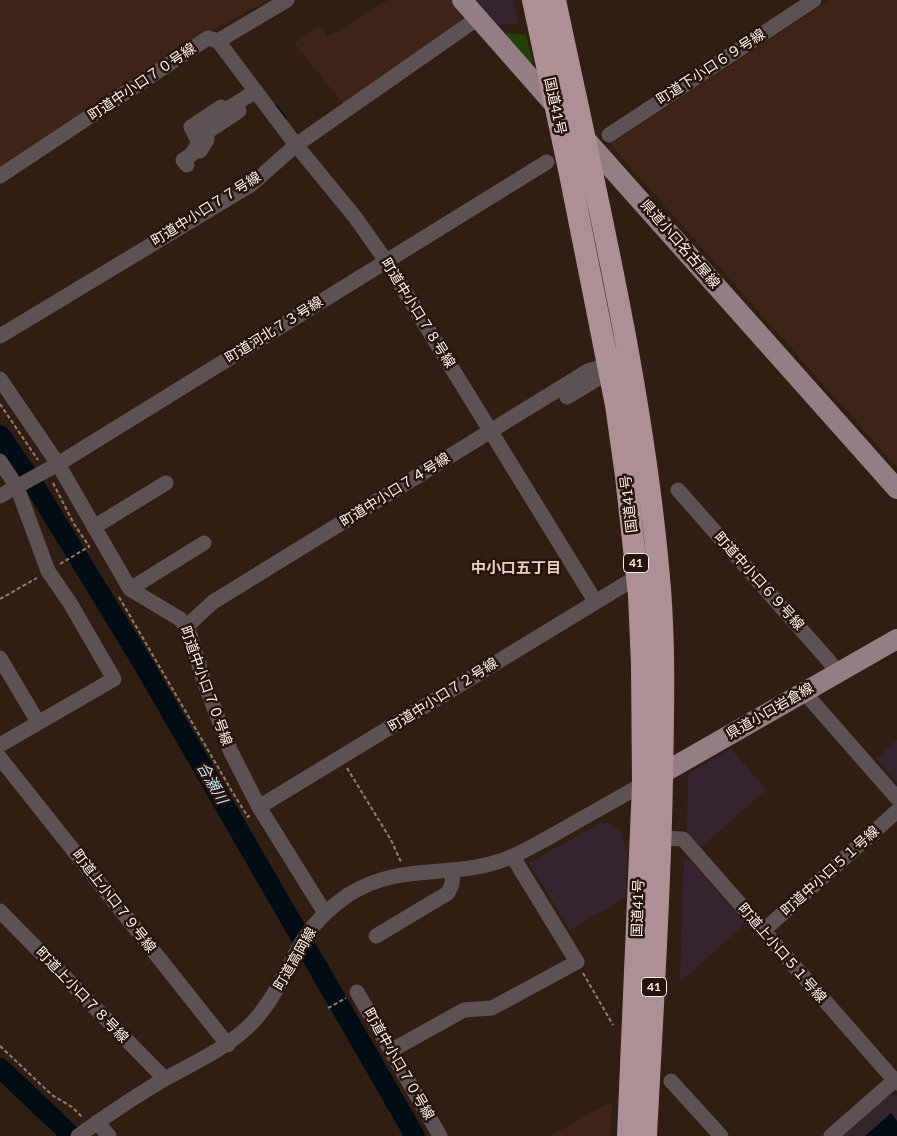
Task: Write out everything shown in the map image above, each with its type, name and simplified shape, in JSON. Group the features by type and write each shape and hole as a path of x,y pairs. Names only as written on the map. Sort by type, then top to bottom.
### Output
{"highway":[{"name":"国道41号","path":"533,0 616,405 626,476 653,779 661,838 646,1136"},
{"name":"国道41号","path":"555,0 624,333 640,425 654,527 663,648 664,732 653,779 628,1136"}],"main road":[{"name":"県道小口名古屋線","path":"462,0 897,489"},
{"name":"県道小口岩倉線","path":"653,779 897,639"}],"street":[{"name":"町道中小口７０号線","path":"0,176 208,38 218,41 287,0"},
{"name":"町道下小口６９号線","path":"608,135 814,0"},
{"name":"町道中小口７７号線","path":"0,336 252,184 296,145 478,18"},
{"name":"町道中小口７８号線","path":"218,41 296,145 355,217 386,261 595,601"},
{"path":"258,94 207,132 207,140 186,166 183,160 192,155 199,143 190,127 210,117 221,107 224,111 258,94"},
{"name":"町道河北７３号線","path":"0,496 48,470 547,162"},
{"name":"町道中小口７４号線","path":"192,622 218,610 493,436 599,372"},
{"name":"町道中小口７０号線","path":"0,379 48,470 94,527 124,592 180,619 192,622 204,680 230,750 259,807 325,913"},
{"path":"0,461 19,486 51,570 114,679 0,745"},
{"path":"94,527 166,482"},
{"name":"町道中小口６９号線","path":"678,490 829,660 837,673"},
{"path":"124,592 204,543"},
{"name":"町道中小口７２号線","path":"259,807 627,583"},
{"path":"0,658 38,722"},
{"path":"804,692 897,798"},
{"name":"町道上小口７９号線","path":"0,758 228,1044"},
{"name":"町道高岡線","path":"88,1129 165,1079 207,1058 228,1044 252,1023 281,983 297,952 314,926 325,913 349,895 377,881 404,873 485,866 512,858 653,779"},
{"name":"町道中小口５１号線","path":"763,931 897,811"},
{"name":"町道上小口５１号線","path":"661,838 683,839 896,1081"},
{"path":"392,1050 464,1010 492,1008 576,962 512,858"},
{"path":"376,936 448,893 452,884 454,870"},
{"name":"町道上小口７８号線","path":"0,911 165,1079"},
{"name":"町道中小口７０号線","path":"357,992 440,1136"},
{"path":"831,1136 896,1081"},
{"path":"708,1136 671,1088 720,1136"},
{"path":"88,1129 109,1136"}],"path":[{"path":"0,404 48,470 74,524 94,553"},
{"path":"0,600 94,544"},
{"path":"124,592 248,817 259,807"},
{"path":"341,758 391,840 404,873"},
{"path":"576,962 613,1025"},
{"path":"328,1008 357,992"},
{"path":"0,1046 52,1094 72,1107 88,1129"}],"shaded area":[{"path":"0,0 268,0 207,33 0,172"},
{"path":"388,0 455,0 469,15 345,106 294,43 320,26 328,37"},
{"path":"474,0 513,0 518,24 495,25"},
{"path":"829,0 897,0 897,467 610,144"},
{"path":"897,740 897,783 876,759"},
{"path":"731,749 766,790 701,847 687,832 688,774"},
{"path":"600,823 608,823 620,831 627,853 626,897 570,930 529,863"},
{"path":"688,858 746,923 680,982 684,860"},
{"path":"885,1094 897,1095 897,1136 837,1136"},
{"path":"607,1104 612,1104 610,1136 550,1136"},
{"path":"891,1113 897,1121 897,1136 865,1136"}],"green space":[{"path":"507,33 526,35 533,62 530,63 505,36"}],"waterway":[{"path":"276,106 285,118"},
{"name":"合瀬川","path":"0,435 33,483 142,662 415,1136"},
{"path":"0,1068 72,1136"}],"district":[{"name":"中小口五丁目","path":"516,568"}]}
